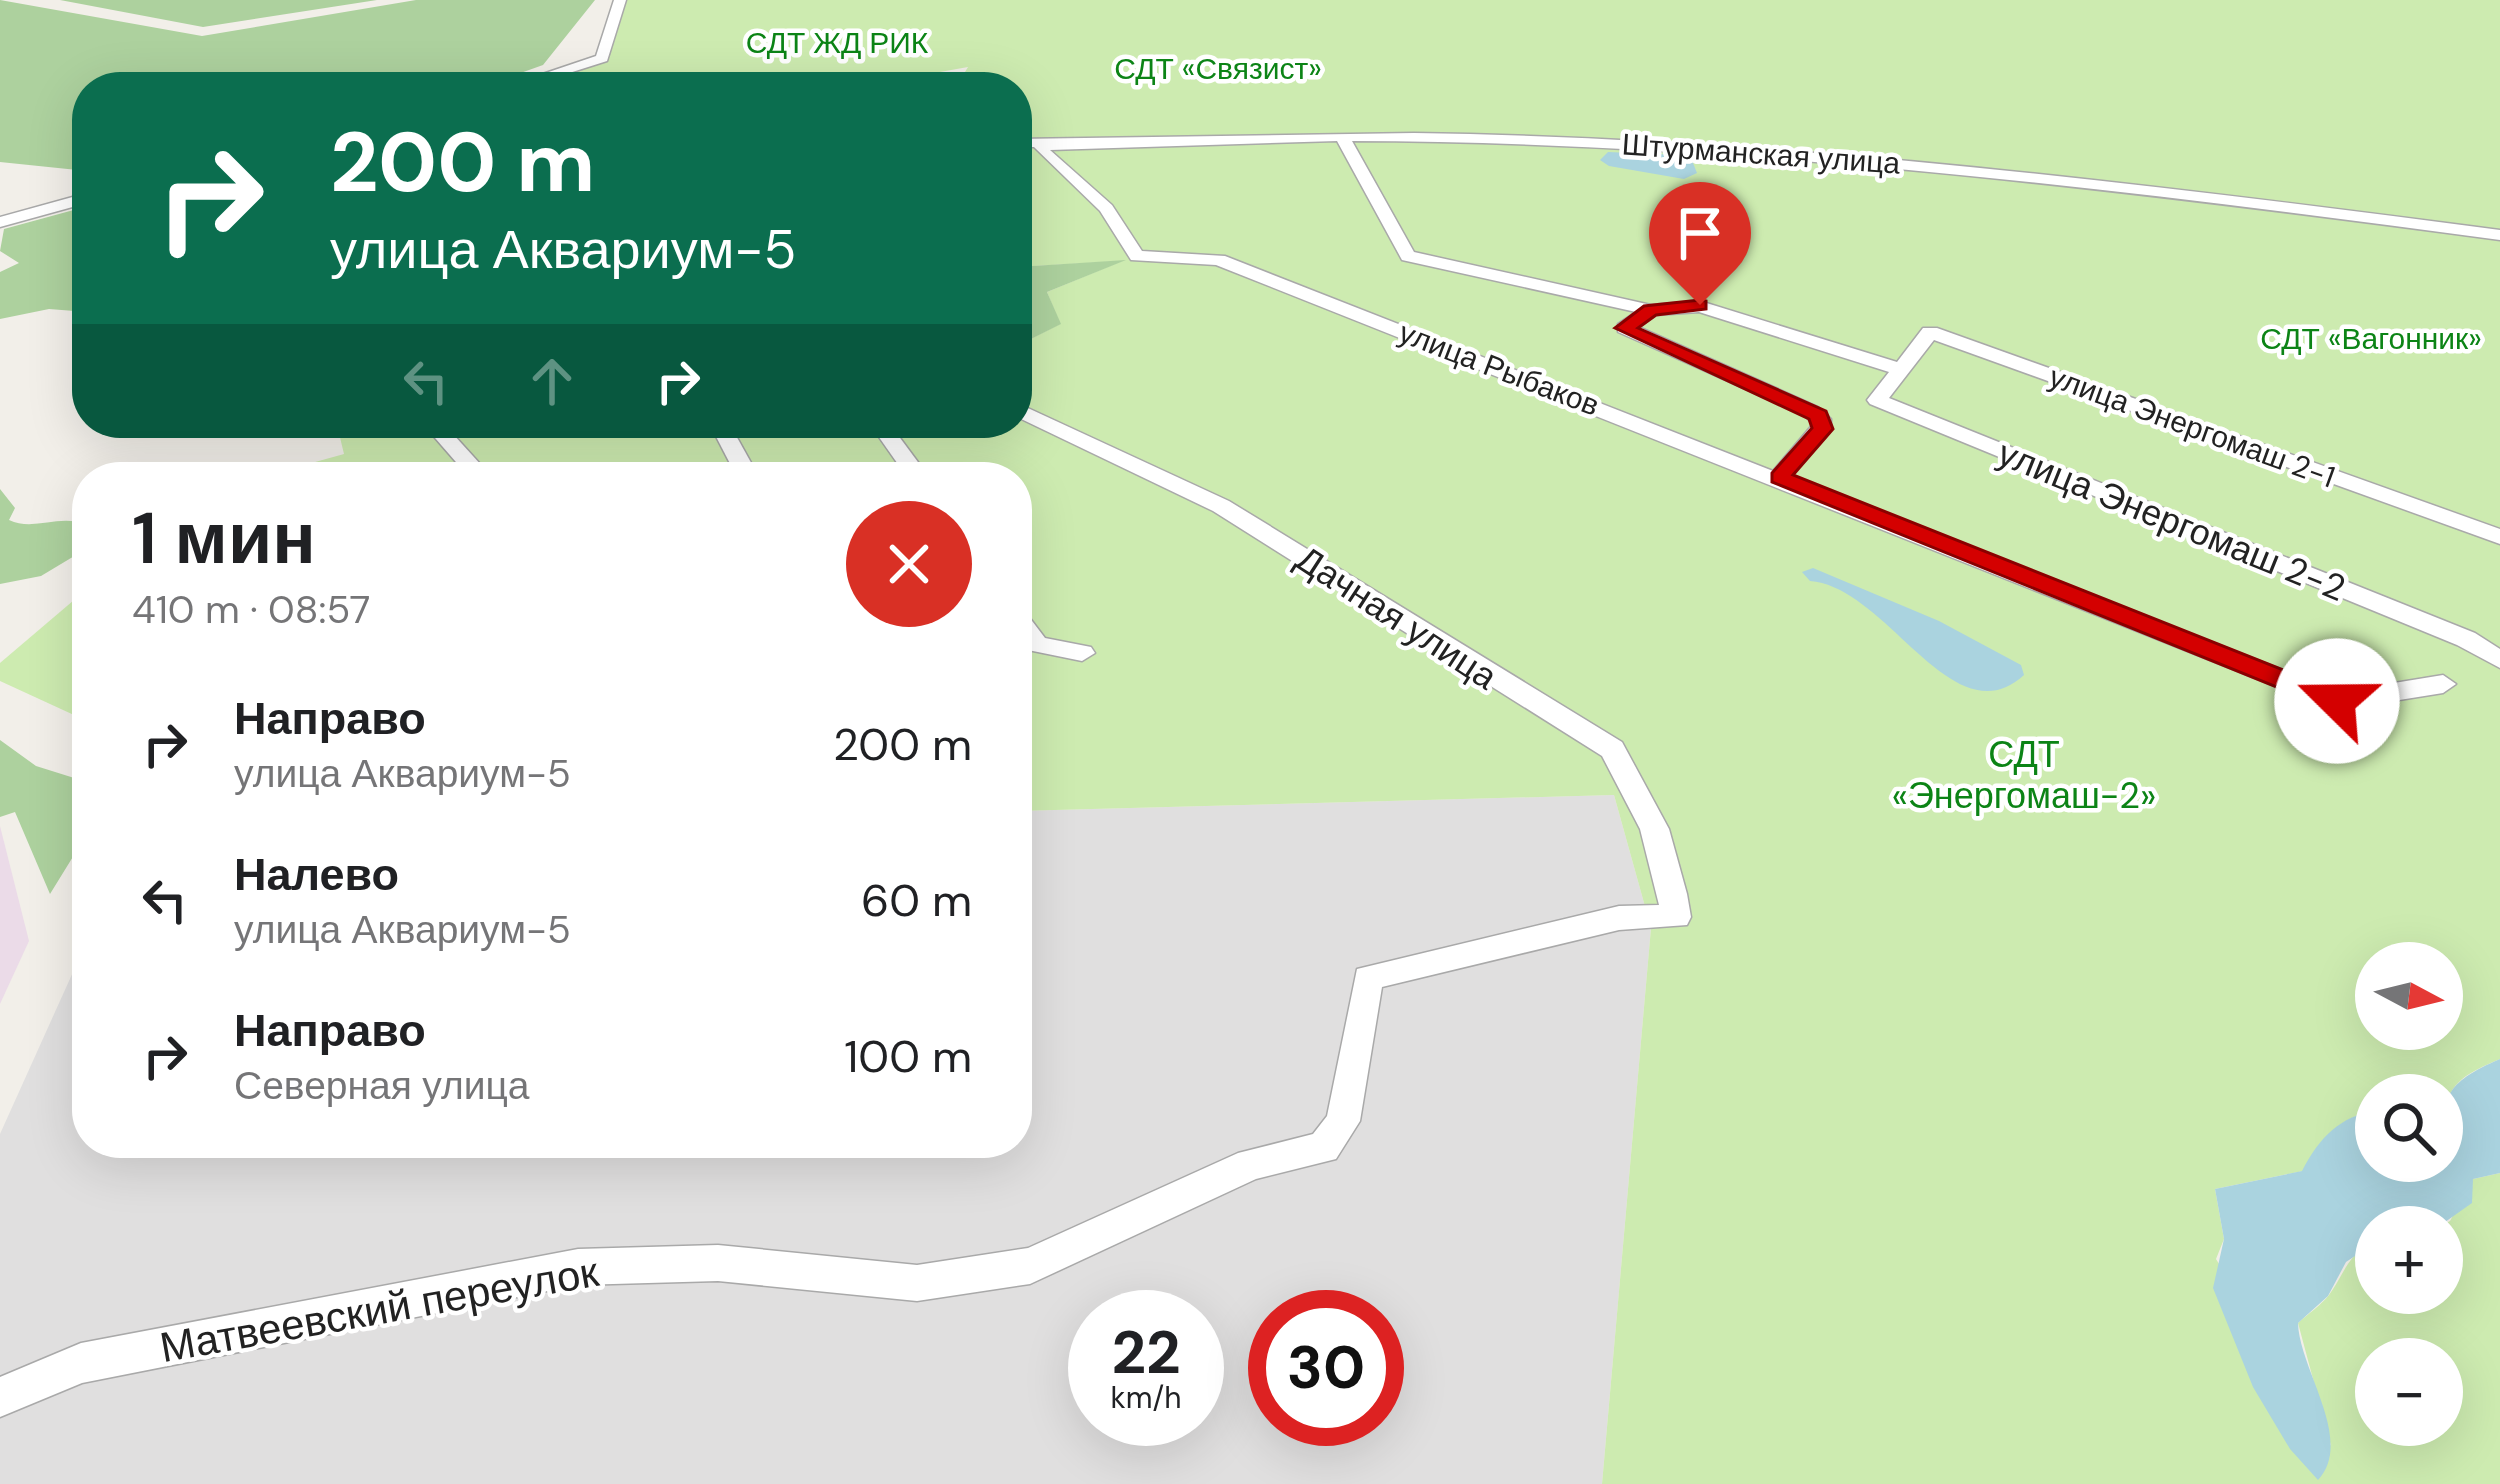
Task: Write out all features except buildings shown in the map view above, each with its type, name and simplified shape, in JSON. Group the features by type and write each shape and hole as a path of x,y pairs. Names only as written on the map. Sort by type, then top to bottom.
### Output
{"street":[{"path":"559,72 602,58 620,0"},
{"path":"1343,141 1405,254 1651,310 1700,305 1900,369"},
{"name":"улица Рыбаков","path":"1052,142 1040,149 1106,208 1137,256 1219,260 1779,477 2337,701 2443,684"},
{"name":"Штурманская улица","path":"1032,143 1598,142 1942,167 2500,235"},
{"path":"0,222 72,202"},
{"path":"1651,310 1625,328 1811,411 1825,423 1779,477"},
{"name":"улица Энергомаш 2-1","path":"1900,369 1930,332 2500,537"},
{"name":"улица Энергомаш 2-2","path":"1900,369 1877,400 2466,639 2500,660"},
{"name":"Дачная улица","path":"1032,416 1222,506 1612,749 1641,793 1661,844 1676,917"},
{"path":"446,438 467,462"},
{"path":"1032,638 1037,644 1082,653"},
{"name":"Матвеевский переулок","path":"0,1396 81,1363 578,1267 718,1263 917,1282 1049,1261 1251,1164 1324,1148 1343,1121 1368,978 1619,918 1676,917"}],"shaded area":[{"path":"1614,795 1651,928 1602,1484 0,1484 0,1134 72,974 72,1158 1032,1158 1032,811"},
{"path":"0,826 29,941 0,1004"}],"green space":[{"path":"0,0 202,36 416,0 595,0 543,65 524,72 72,72 72,169 0,162"},
{"path":"60,0 377,0 203,27"},
{"name":"СДТ «Энергомаш-2»","path":"617,0 2500,0 2500,1059 2463,1078 2463,1074 2355,1074 2355,1117 2332,1131 2303,1171 2215,1189 2224,1239 2216,1259 2331,1446 2298,1323 2329,1295 2355,1255 2355,1314 2463,1314 2463,1206 2458,1206 2473,1179 2500,1173 2500,1484 1602,1484 1651,928 1614,795 1032,811 1032,462 315,462 344,454 340,438 1032,438 1032,338 1060,324 1047,292 1122,261 1032,266 1032,72 965,72 968,67 940,72 553,72 597,58"},
{"path":"72,210 72,311 49,309 0,319 0,272 19,263 0,251 4,229"},
{"path":"1126,260 1047,292 1061,324 1032,338 1032,266"},
{"path":"0,489 15,508 9,520 72,522 72,557 41,576 0,584"},
{"path":"72,602 72,714 0,681 0,663"},
{"path":"0,740 36,766 72,777 72,858 50,894 15,812 0,817"}],"water":[{"path":"1608,152 1681,155 1691,158 1697,173 1684,179 1609,166 1600,160"},
{"path":"1813,568 1939,621 2021,665 2024,675 1998,690 1972,689 1946,675 1839,589 1810,581 1802,572"},
{"path":"2500,1059 2500,1173 2473,1179 2472,1203 2463,1209 2355,1206 2355,1256 2346,1262 2328,1296 2298,1323 2331,1445 2328,1464 2318,1480 2290,1449 2253,1387 2213,1288 2224,1239 2215,1189 2302,1171 2332,1131 2355,1117 2355,1182 2463,1182 2463,1079"}],"route":[{"path":"1700,305 1651,310 1625,328 1819,416 1825,423 1822,429 1779,477 2337,701"}],"park label":[{"name":"СДТ ЖД РИК","path":"837,43"},
{"name":"СДТ «Связист»","path":"1218,69"},
{"name":"СДТ «Вагонник»","path":"2371,339"}]}
